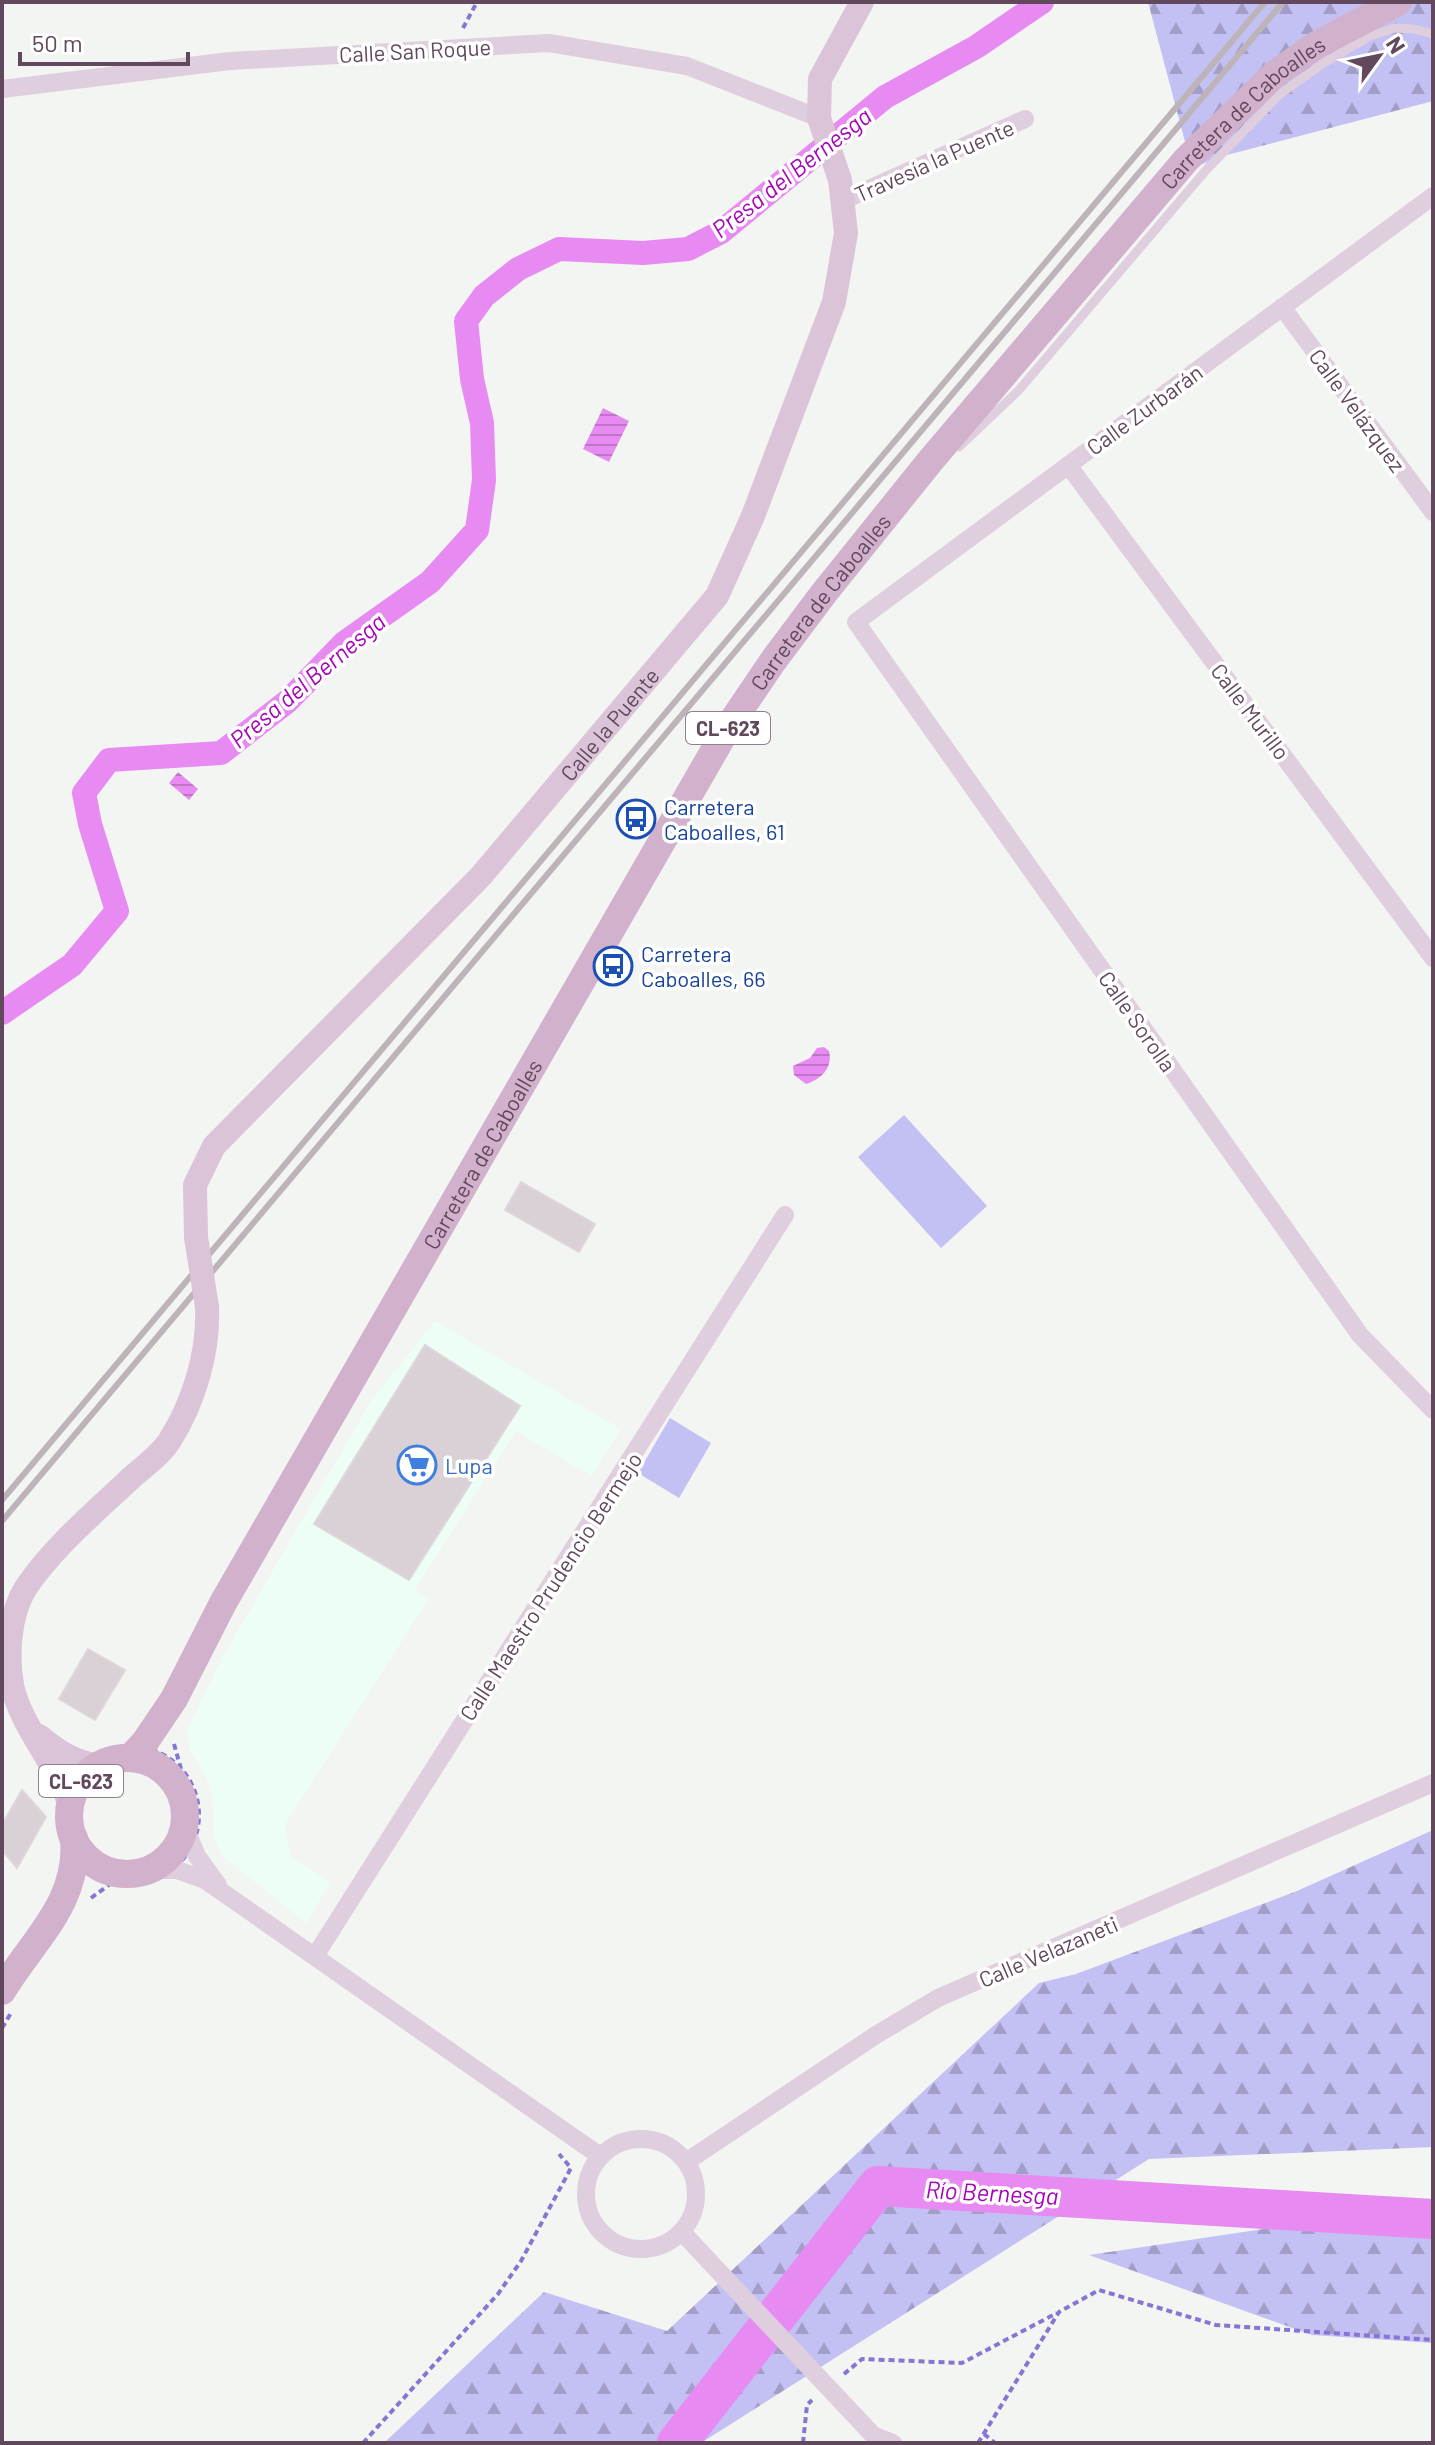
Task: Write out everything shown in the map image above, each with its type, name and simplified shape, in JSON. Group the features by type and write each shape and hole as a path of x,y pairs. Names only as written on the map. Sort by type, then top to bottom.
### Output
{"main road":[{"name":"Carretera de Caboalles","path":"135,1753 174,1699 267,1525 725,732 773,661 884,519 1186,160 1276,73 1318,44 1398,2"},
{"name":"Carretera de Caboalles","path":"174,1699 167,1745 176,1772"},
{"name":"CL-623","path":"2,1991 62,1904 70,1886 75,1848 68,1798 91,1765 135,1753 157,1766 176,1772 188,1835"},
{"path":"161,1870 181,1836 188,1835"},
{"path":"75,1848 107,1875"},
{"name":"CL-623","path":"62,1904 107,1875 161,1870"}],"street":[{"path":"821,124 820,79 862,2"},
{"name":"Calle San Roque","path":"2,89 230,61 549,43 687,66 821,124"},
{"name":"Travesía la Puente","path":"842,201 1025,119"},
{"name":"Calle la Puente","path":"68,1798 31,1730 12,1686 10,1632 24,1591 71,1534 168,1443 188,1404 208,1336 207,1307 196,1237 195,1185 214,1146 481,876 717,596 753,516 834,302 846,233 834,163 821,124"},
{"name":"Calle Zurbarán","path":"856,622 1433,196"},
{"name":"Calle Velázquez","path":"1282,307 1433,512"},
{"name":"Calle Murillo","path":"1068,465 1433,958"},
{"name":"Calle Sorolla","path":"856,622 1360,1335 1433,1410"},
{"name":"Calle Maestro Prudencio Bermejo","path":"315,1956 785,1215"},
{"path":"31,1730 60,1753 91,1765"},
{"name":"Calle Velazaneti","path":"686,2162 876,2035 938,1998 1433,1783"},
{"path":"188,1835 197,1856 225,1893"},
{"path":"161,1870 205,1880 225,1893 600,2156"},
{"path":"645,2139 661,2142 686,2162 694,2179 696,2198 692,2216 682,2232 660,2246 634,2249 618,2245 603,2235 592,2221 586,2196 590,2171 600,2156 621,2143 645,2139"},
{"path":"682,2232 875,2439 893,2443"}],"lane":[{"path":"884,519 1018,391 1207,169 1280,94 1322,64 1370,36 1395,28 1433,34"}],"path":[{"path":"452,48 477,2"},
{"path":"175,1730 176,1772"},
{"path":"130,1745 135,1753 154,1749 176,1772 190,1780 198,1802 199,1825 188,1835 157,1879 134,1884 110,1882 107,1875 90,1872 64,1837 60,1816 73,1774 91,1765 108,1748 130,1745"},
{"path":"363,2443 498,2294 521,2261 571,2168 548,2140 557,2126"},
{"path":"840,2377 862,2359 962,2363 1099,2290 1216,2325 1433,2340"},
{"path":"978,2443 1059,2312"},
{"path":"803,2443 807,2405 818,2396"},
{"path":"984,2434 995,2443"}],"shaded area":[{"path":"603,408 629,421 609,462 583,449"},
{"path":"178,772 198,789 189,800 169,783"},
{"path":"824,1047 829,1051 828,1067 821,1076 806,1084 794,1075 793,1066 810,1058 817,1048"},
{"path":"435,1321 621,1429 591,1476 516,1431 415,1589 428,1600 284,1826 291,1857 331,1882 306,1923 226,1859 218,1848 214,1837 212,1794 205,1775 190,1751 187,1730 221,1660 371,1401"}],"green space":[{"path":"1148,2 1433,2 1433,101 1223,156 1192,168"},
{"path":"904,1115 987,1206 941,1248 858,1157"},
{"path":"670,1418 711,1443 679,1498 638,1473"},
{"path":"1433,1830 1433,2147 1149,2159 701,2443 384,2443 544,2292 667,2331 1039,1983 1076,1974 1297,1891"},
{"path":"1433,2204 1433,2343 1312,2335 1089,2255"}],"building":[{"path":"521,1182 595,1224 579,1252 505,1210"},
{"name":"Lupa","path":"425,1345 520,1406 409,1580 314,1524"},
{"path":"88,1649 125,1670 95,1720 59,1699"},
{"path":"22,1790 46,1817 17,1868 2,1850 2,1825"}],"waterway":[{"name":"Presa del Bernesga","path":"2,1013 72,965 117,911 90,824 84,793 109,760 221,753 288,701 344,643 430,582 477,530 484,480 482,423 472,379 466,321 484,296 518,269 559,249 643,253 688,249 721,232 885,97 976,47 1042,2"},
{"name":"Río Bernesga","path":"677,2443 878,2186 1433,2219"}],"railway":[{"path":"2,1500 1265,2"},
{"path":"2,1521 1283,2"}],"place":[{"name":"Carretera Caboalles, 61","path":"636,819"},
{"name":"Carretera Caboalles, 66","path":"613,966"},
{"name":"Lupa","path":"417,1465"}]}
